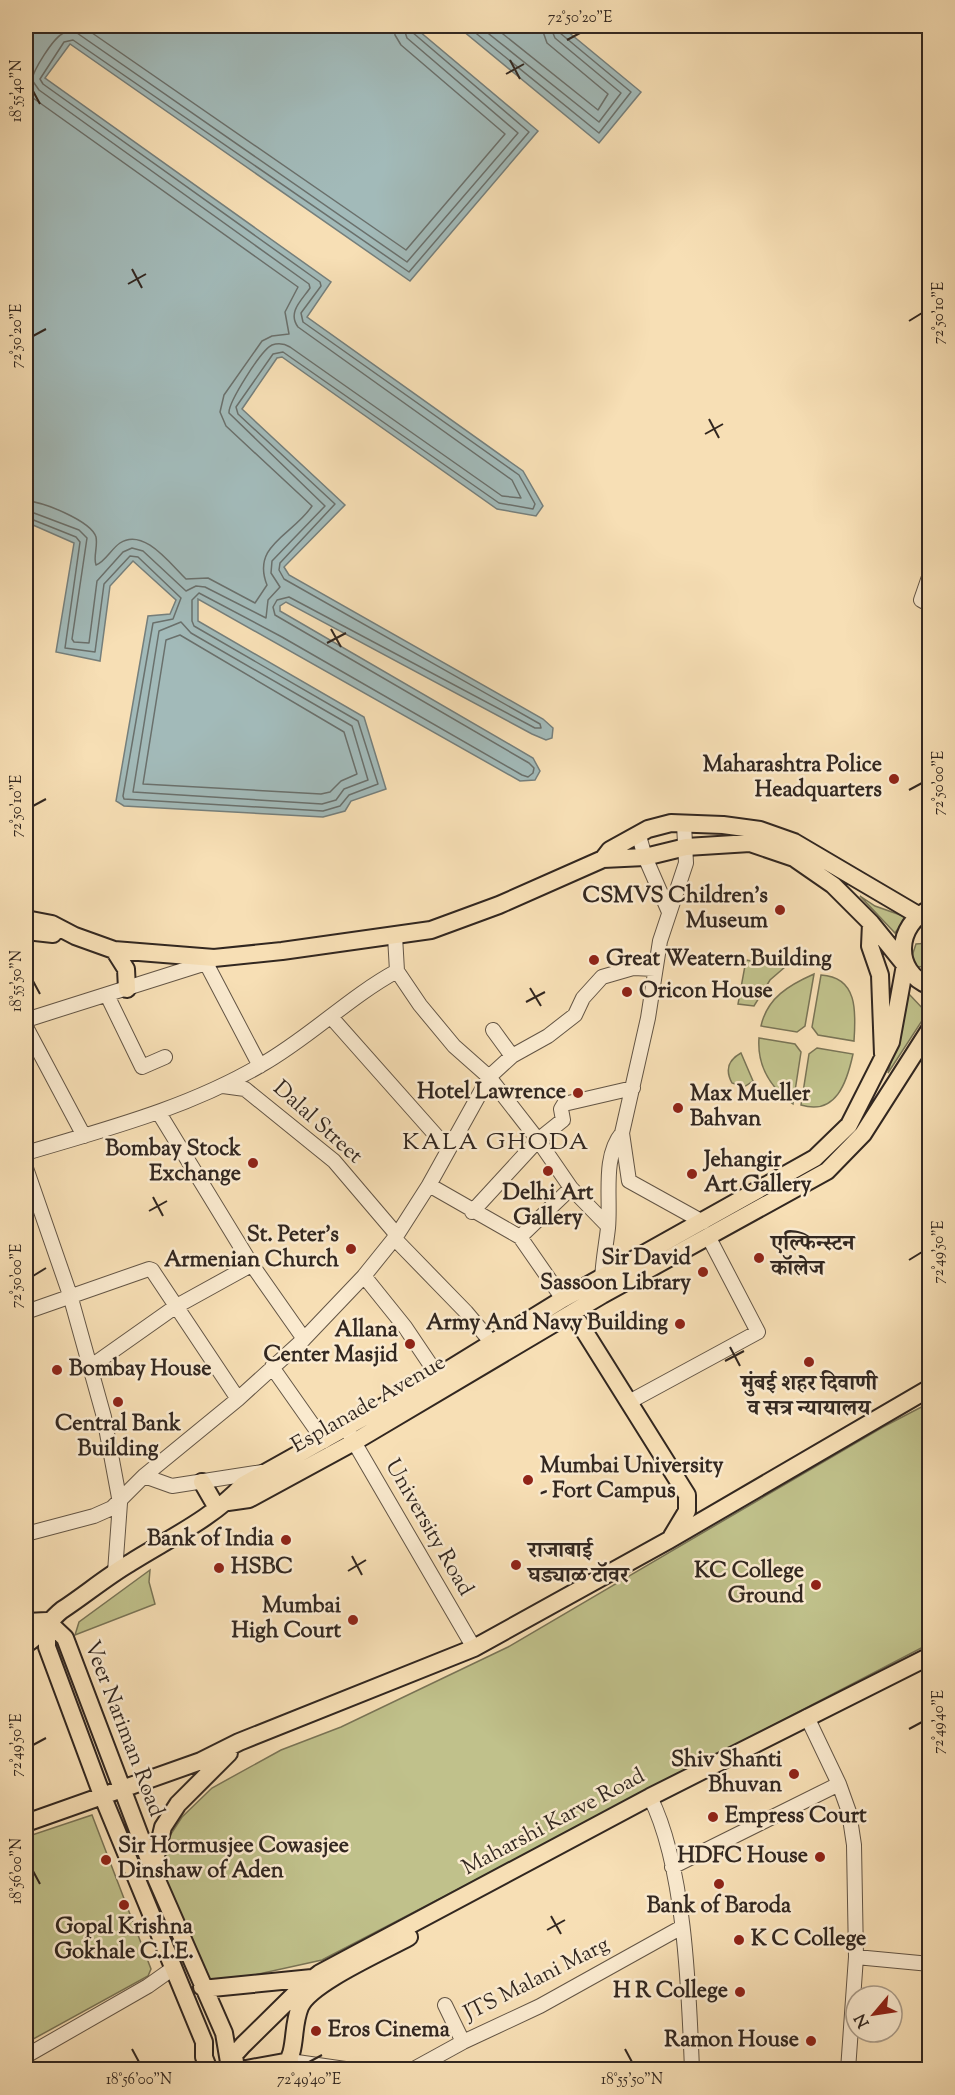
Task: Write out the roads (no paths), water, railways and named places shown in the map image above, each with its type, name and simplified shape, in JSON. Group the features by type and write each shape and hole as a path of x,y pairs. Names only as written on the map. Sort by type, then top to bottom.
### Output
{"main road":[{"path":"26,1644 32,1641 47,1621 115,1572 223,1505 243,1485 268,1471 305,1460 324,1441 350,1435 492,1343 594,1291 705,1229 815,1158 849,1125 891,1042 906,965 902,951 903,937 909,924 927,909 843,871 794,842 760,830 706,823 671,822 656,826 610,850 603,859"},
{"path":"26,919 52,924 75,936 114,950 210,961 395,936 457,922 603,859 645,857 686,847 750,843 794,858 832,885 870,923 913,976 930,986"},
{"path":"832,885 843,871"},
{"path":"870,923 870,946 880,975 883,1058"},
{"path":"26,931 75,936"},
{"path":"114,950 126,969 127,988"},
{"path":"705,1229 828,1171 863,1134 930,1029"},
{"path":"912,1058 930,1057"},
{"path":"563,1306 629,1402 687,1495 698,1507 718,1510"},
{"name":"Esplanade Avenue","path":"223,1505 249,1499 305,1460 563,1306"},
{"path":"26,1823 201,1761 239,1742 474,1648 669,1540 930,1388"},
{"path":"904,1404 930,1395"},
{"path":"202,1482 223,1505"},
{"path":"669,1540 687,1511 687,1495"},
{"path":"26,1622 47,1621"},
{"name":"Veer Nariman Road","path":"47,1621 65,1638 153,1869 202,1987 224,2033 230,2070"},
{"name":"Veer Nariman Road","path":"47,1621 47,1647 102,1795 204,2042 203,2065"},
{"name":"Maharshi Karve Road","path":"238,2070 234,2055 312,1978 356,1953 809,1722 930,1656"},
{"name":"Maharshi Karve Road","path":"809,1722 930,1665"},
{"path":"153,1869 163,1827 178,1804 239,1742"},
{"name":"Maharshi Karve Road","path":"286,2065 294,2049 299,2010 309,1994 652,1802"},
{"path":"202,1987 212,1988 312,1978"},
{"path":"238,2070 286,2065"}],"street":[{"path":"930,574 921,600 930,605"},
{"path":"629,1181 622,1132 633,1088 655,969 669,912 686,863 684,824"},
{"path":"639,836 645,857 669,912"},
{"path":"395,936 397,971 439,1029 489,1077 538,1140 571,1188 608,1226"},
{"path":"26,1020 210,961 260,1066"},
{"path":"26,1534 94,1516 120,1503 144,1476 238,1399 304,1339 364,1276 395,1237 429,1185 489,1077 512,1056 548,1036 575,1015 583,998 602,977 633,968 655,969"},
{"path":"26,1153 159,1113 223,1086 260,1066 397,971"},
{"path":"107,995 142,1067 165,1057"},
{"path":"331,1017 448,1149"},
{"path":"26,1027 84,1136"},
{"path":"493,1030 512,1056"},
{"name":"Dalal Street","path":"223,1086 245,1089 334,1161 395,1237 466,1311 492,1343"},
{"path":"472,1212 538,1140 563,1120 561,1109 564,1104 633,1088"},
{"path":"159,1113 252,1265 304,1339"},
{"path":"594,1291 608,1226 609,1178 614,1142 622,1132"},
{"path":"26,1168 70,1295 104,1417 120,1503 115,1572"},
{"path":"609,1178 629,1181 705,1229 758,1332 629,1402"},
{"path":"429,1185 472,1212 492,1219 520,1238 563,1306"},
{"path":"520,1238 571,1188"},
{"path":"90,1368 175,1307 252,1265"},
{"path":"26,1312 149,1269 238,1399"},
{"path":"364,1276 405,1327 438,1376"},
{"path":"272,1366 324,1441"},
{"name":"University Road","path":"350,1435 474,1648"},
{"path":"144,1476 172,1486 268,1471"},
{"path":"809,1722 839,1784 849,1812 854,1845 856,1957 849,2070"},
{"path":"672,1867 839,1784"},
{"path":"652,1802 672,1867 682,1927 692,2070"},
{"name":"JTS Malani Marg","path":"412,2070 463,2042 540,2006 682,1927"},
{"path":"856,1957 930,1964"},
{"path":"26,2056 148,1986 172,1969"},
{"path":"445,2005 463,2042"},
{"path":"286,2065 352,2070"}],"water":[{"path":"26,26 413,26 538,131 410,281 70,44 45,78 331,282 307,317 523,471 543,506 536,516 497,509 282,357 277,358 242,409 345,505 284,567 289,575 543,719 553,728 552,738 546,740 532,734 286,602 280,606 280,611 533,758 540,771 535,780 520,781 198,599 198,621 364,717 386,789 351,801 345,811 323,817 124,806 116,801 148,616 170,614 176,600 133,561 110,586 100,661 56,652 74,543 26,522"},
{"path":"457,26 561,26 641,92 599,143"}],"place":[{"name":"Maharashtra Police Headquarters","path":"894,779"},
{"name":"CSMVS Children’s Museum","path":"780,910"},
{"name":"Great Weatern Building","path":"594,960"},
{"name":"Oricon House","path":"627,992"},
{"name":"Hotel Lawrence","path":"578,1093"},
{"name":"Max Mueller Bahvan","path":"678,1108"},
{"name":"Bombay Stock Exchange","path":"253,1163"},
{"name":"Delhi Art Gallery","path":"548,1171"},
{"name":"Jehangir Art Gallery","path":"692,1174"},
{"name":"St. Peter's Armenian Church","path":"351,1249"},
{"name":"एल्फिन्स्टन कॉलेज","path":"759,1258"},
{"name":"Sir David Sassoon Library","path":"703,1272"},
{"name":"Army And Navy Building","path":"680,1324"},
{"name":"Allana Center Masjid","path":"410,1344"},
{"name":"मुंबई शहर दिवाणी व सत्र न्यायालय","path":"809,1362"},
{"name":"Bombay House","path":"57,1370"},
{"name":"Central Bank Building","path":"118,1402"},
{"name":"Mumbai University - Fort Campus","path":"528,1480"},
{"name":"Bank of India","path":"286,1540"},
{"name":"राजाबाई घड्याळ टॉवर","path":"516,1565"},
{"name":"HSBC","path":"219,1568"},
{"name":"KC College Ground","path":"816,1585"},
{"name":"Mumbai High Court","path":"353,1620"},
{"name":"Shiv Shanti Bhuvan","path":"794,1774"},
{"name":"Empress Court","path":"713,1817"},
{"name":"HDFC House","path":"820,1857"},
{"name":"Sir Hormusjee Cowasjee Dinshaw of Aden","path":"106,1860"},
{"name":"Bank of Baroda","path":"719,1884"},
{"name":"Gopal Krishna Gokhale C.I.E.","path":"124,1905"},
{"name":"K C College","path":"739,1940"},
{"name":"H R College","path":"740,1992"},
{"name":"Eros Cinema","path":"316,2031"},
{"name":"Ramon House","path":"811,2041"}],"district":[{"name":"KALA GHODA","path":"496,1143"}]}
